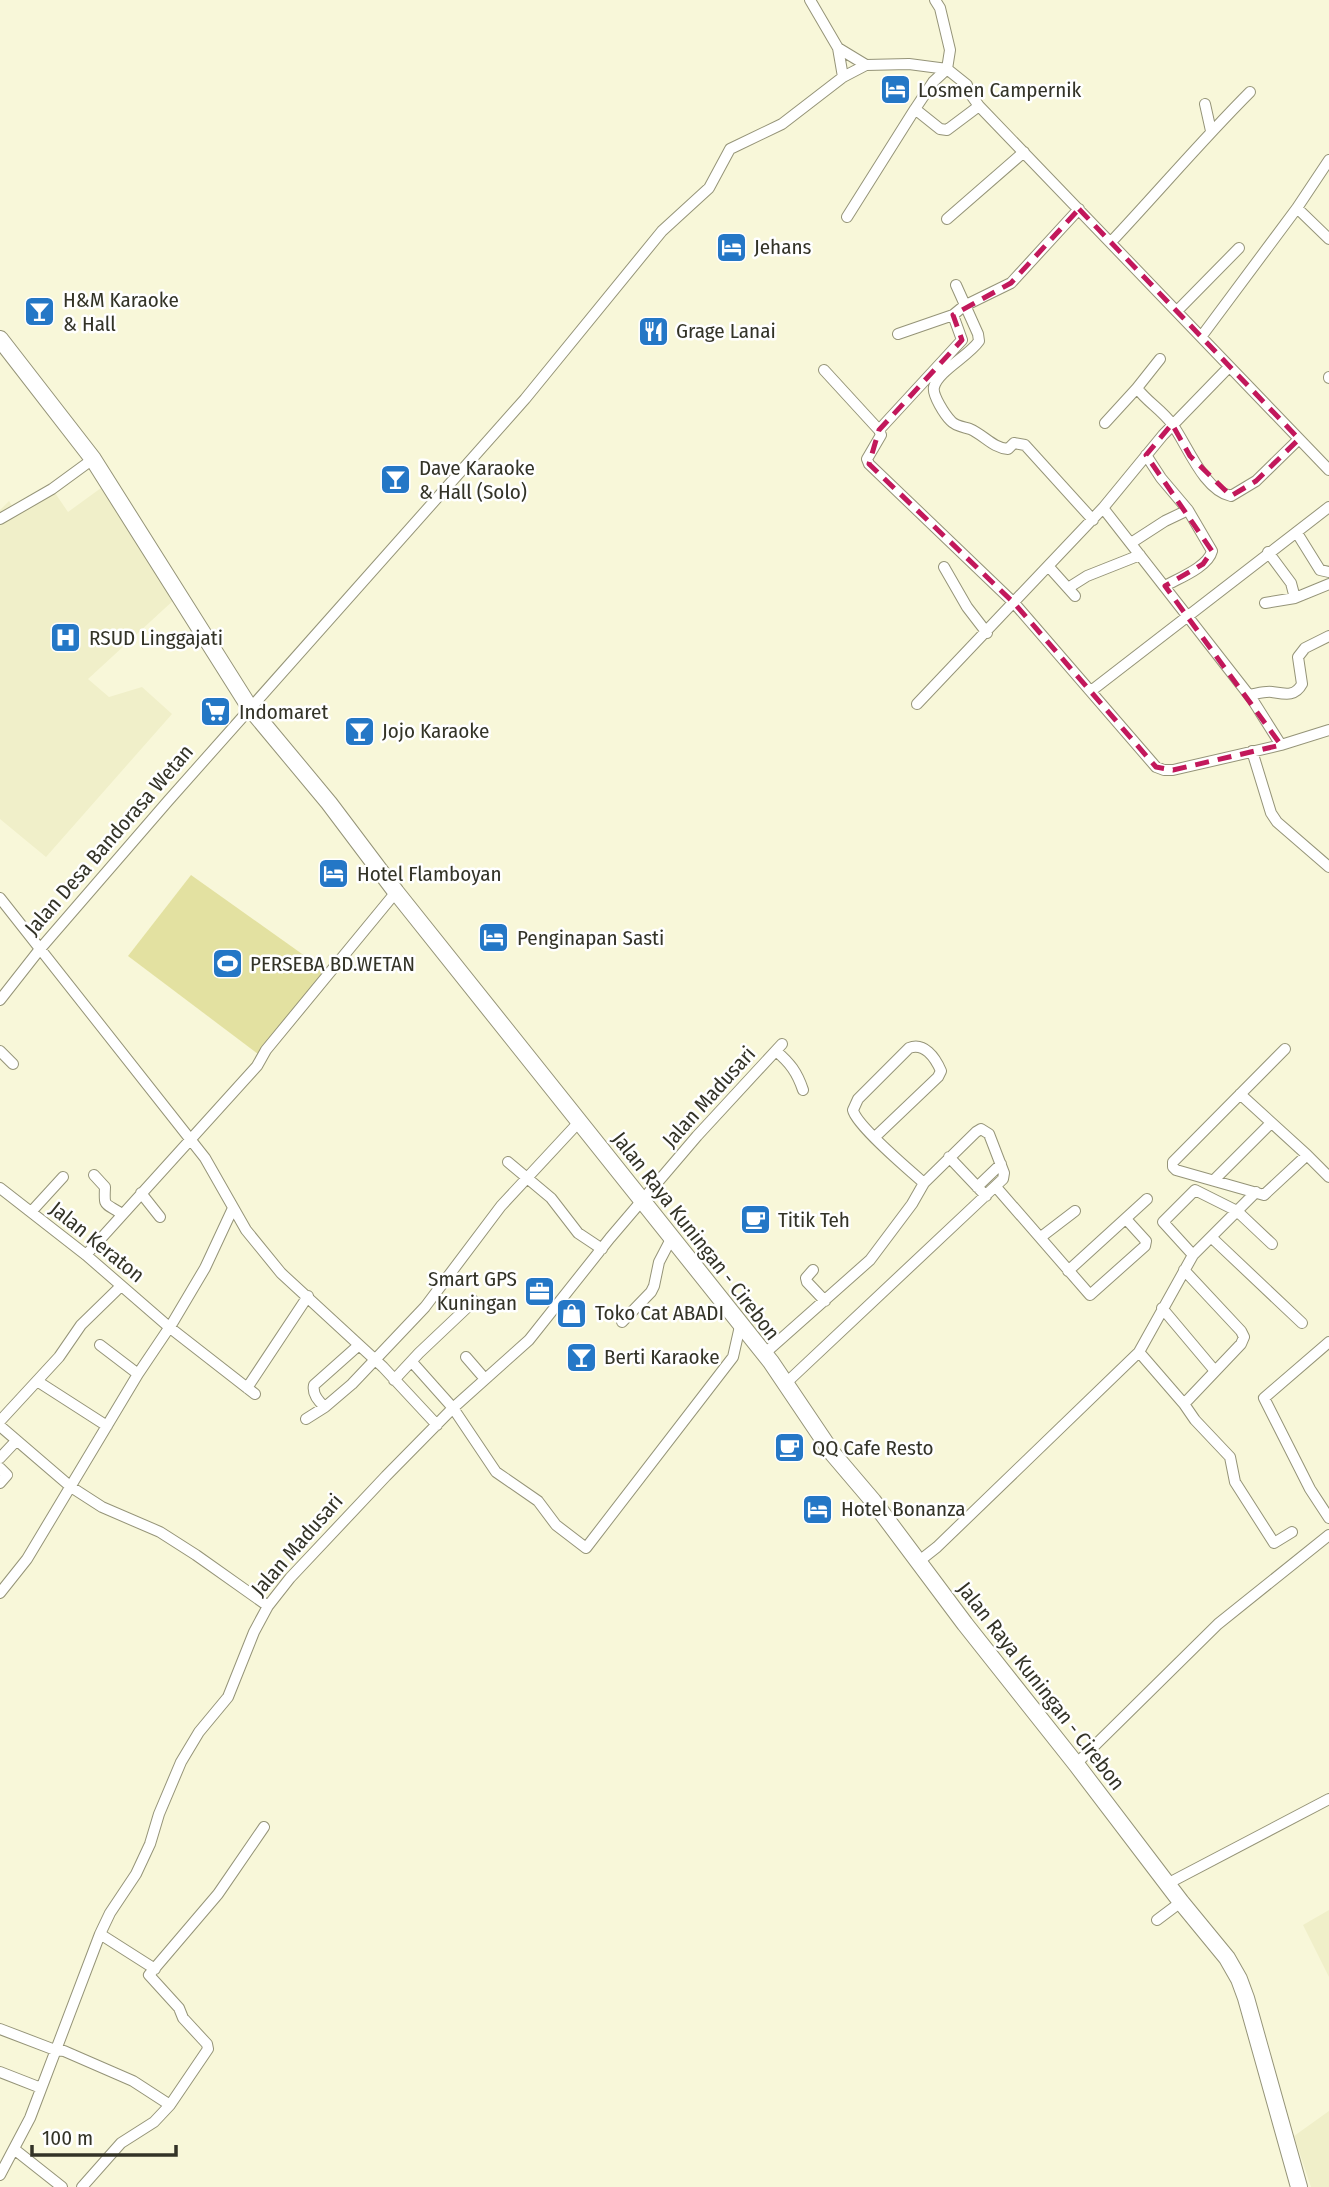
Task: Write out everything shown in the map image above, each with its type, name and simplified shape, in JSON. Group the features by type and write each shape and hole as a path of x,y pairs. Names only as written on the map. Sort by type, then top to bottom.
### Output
{"highway":[{"name":"Jalan Raya Kuningan - Cirebon","path":"0,339 93,459 250,708 329,803 396,892 672,1237 785,1384 833,1454 873,1501 1024,1700 1227,1958 1239,1979 1299,2187"}],"street":[{"path":"810,0 838,48 843,76"},
{"path":"846,217 915,108 933,82 947,69 950,50 940,8 935,0"},
{"path":"838,48 866,65 909,64 947,69 967,85 979,106 1229,367 1326,463"},
{"name":"Jalan Desa Bandorasa Wetan","path":"0,1000 40,949 250,708 525,400 662,231 709,188 730,149 782,124 843,76 866,65"},
{"path":"1111,242 1250,92"},
{"path":"1205,104 1211,131"},
{"path":"915,108 940,129 947,130 979,106"},
{"path":"947,219 1024,152"},
{"path":"1201,337 1297,208 1329,160"},
{"path":"1297,208 1329,239"},
{"path":"898,334 953,316 964,306 1011,283 1079,209"},
{"path":"1177,310 1239,248"},
{"path":"956,285 979,341 939,378 934,387 934,393 945,412 956,425 973,430 995,446 1009,449 1014,443 1025,445 1093,520"},
{"path":"879,430 962,340 953,316"},
{"path":"1105,423 1160,359"},
{"path":"917,704 1093,520 1172,424 1229,367"},
{"path":"824,370 879,430 881,435 867,458 869,464 1015,604 1150,761 1164,770 1281,745 1329,730"},
{"path":"1137,388 1172,424 1190,456 1223,494 1231,496 1256,481 1299,439"},
{"path":"1146,454 1161,478 1188,510 1212,551 1203,564 1166,586"},
{"path":"0,519 52,489 93,459"},
{"path":"1091,691 1329,507"},
{"path":"1103,509 1249,695 1281,745"},
{"path":"1131,543 1188,510"},
{"path":"1297,534 1320,569 1329,572"},
{"path":"1268,552 1291,583 1295,598"},
{"path":"1049,567 1072,592 1087,576 1140,555"},
{"path":"944,567 967,607 987,633"},
{"path":"1265,603 1295,598 1329,584"},
{"path":"1249,695 1272,692 1286,695 1297,691 1303,684 1298,657 1305,648 1329,636"},
{"path":"1252,751 1276,822 1329,867"},
{"path":"86,1255 257,1066 266,1050 396,892"},
{"path":"0,898 205,1158 246,1230 281,1273 375,1360 437,1425"},
{"path":"875,1137 941,1071 923,1047 916,1045 909,1048 858,1099 853,1115 875,1137 924,1183"},
{"name":"Jalan Madusari","path":"0,2175 30,2118 100,1934 110,1913 136,1874 181,1762 199,1732 228,1697 254,1632 268,1606 346,1517 453,1408 528,1340 697,1136 779,1048 798,1074 803,1090"},
{"path":"1285,1049 1173,1162 1173,1167 1264,1195 1307,1155"},
{"path":"0,1051 13,1064"},
{"path":"1240,1094 1329,1177"},
{"path":"306,1419 325,1407 375,1360 425,1307 501,1206 579,1122"},
{"path":"1215,1180 1271,1123"},
{"path":"412,1362 453,1408 496,1472 538,1501 556,1525 586,1548 733,1357 752,1340 825,1301 870,1260 912,1204 924,1183 949,1157 981,1129 989,1134 1004,1173 1003,1179 785,1384"},
{"path":"949,1157 986,1196"},
{"path":"508,1162 551,1198 578,1233 602,1249"},
{"path":"977,1187 1001,1164"},
{"path":"94,1175 105,1186 104,1202 122,1214"},
{"path":"31,1212 63,1177"},
{"path":"996,1187 1087,1294 1094,1294 1146,1244 1126,1219"},
{"name":"Jalan Keraton","path":"0,1188 251,1391 308,1296"},
{"path":"1193,1255 1163,1222 1195,1190 1237,1211 1272,1244"},
{"path":"918,1562 937,1547 1139,1352 1193,1255 1256,1192"},
{"path":"141,1193 160,1217"},
{"path":"1068,1271 1147,1199"},
{"path":"0,1593 27,1559 205,1268 233,1208"},
{"path":"1041,1237 1075,1211"},
{"path":"622,1322 650,1292 662,1254 672,1237"},
{"path":"1210,1237 1301,1323"},
{"path":"813,1270 806,1278 807,1282 825,1301"},
{"path":"1184,1270 1244,1337 1241,1344 1184,1404"},
{"path":"0,1421 63,1352 82,1325 121,1286"},
{"path":"394,1380 474,1301"},
{"path":"1163,1308 1215,1371"},
{"path":"1329,1342 1272,1389 1264,1399 1310,1489 1329,1517"},
{"path":"100,1345 138,1374"},
{"path":"325,1407 317,1400 314,1385 359,1345"},
{"path":"1139,1352 1195,1420 1230,1457 1235,1482 1274,1543 1292,1532"},
{"path":"466,1357 485,1379"},
{"path":"37,1381 107,1426"},
{"path":"0,1426 71,1487 102,1507 160,1532 268,1606"},
{"path":"0,1458 16,1441"},
{"path":"0,1468 7,1475 0,1483"},
{"path":"1076,1763 1218,1624 1329,1535"},
{"path":"1167,1884 1329,1799"},
{"path":"82,2187 121,2143 154,2122 170,2105 209,2046 183,2018 179,2008 150,1978 213,1902 264,1827"},
{"path":"1157,1920 1181,1902"},
{"path":"100,1934 155,1969"},
{"path":"0,2029 64,2051 127,2078 170,2105"},
{"path":"0,2072 41,2088"},
{"path":"14,2149 62,2187"}],"highlighted area":[{"path":"1079,209 1299,439 1256,481 1231,496 1190,456 1172,424 1146,455 1212,551 1203,564 1165,586 1281,745 1173,770 1156,767 1015,604 869,464 879,430 962,340 953,315 1011,283"}],"shaded area":[{"name":"RSUD Linggajati","path":"101,488 176,598 88,679 109,697 142,687 172,714 46,857 0,819 0,510 9,501 16,512 53,490 68,512"},
{"name":"PERSEBA BD.WETAN","path":"191,875 326,971 258,1054 128,956"},
{"path":"1329,1910 1329,1977 1303,1925"},
{"path":"1329,2111 1329,2187 1311,2187 1294,2136"}],"place":[{"name":"Losmen Campernik","path":"895,90"},
{"name":"Jehans","path":"731,247"},
{"name":"H&M Karaoke & Hall","path":"40,312"},
{"name":"Grage Lanai","path":"653,331"},
{"name":"Dave Karaoke & Hall (Solo)","path":"396,480"},
{"name":"RSUD Linggajati","path":"66,638"},
{"name":"Indomaret","path":"216,712"},
{"name":"Jojo Karaoke","path":"359,731"},
{"name":"Hotel Flamboyan","path":"334,874"},
{"name":"Penginapan Sasti","path":"494,938"},
{"name":"PERSEBA BD.WETAN","path":"227,964"},
{"name":"Titik Teh","path":"755,1220"},
{"name":"Smart GPS Kuningan","path":"540,1291"},
{"name":"Toko Cat ABADI","path":"572,1313"},
{"name":"Berti Karaoke","path":"581,1357"},
{"name":"QQ Cafe Resto","path":"789,1448"},
{"name":"Hotel Bonanza","path":"818,1509"}]}
